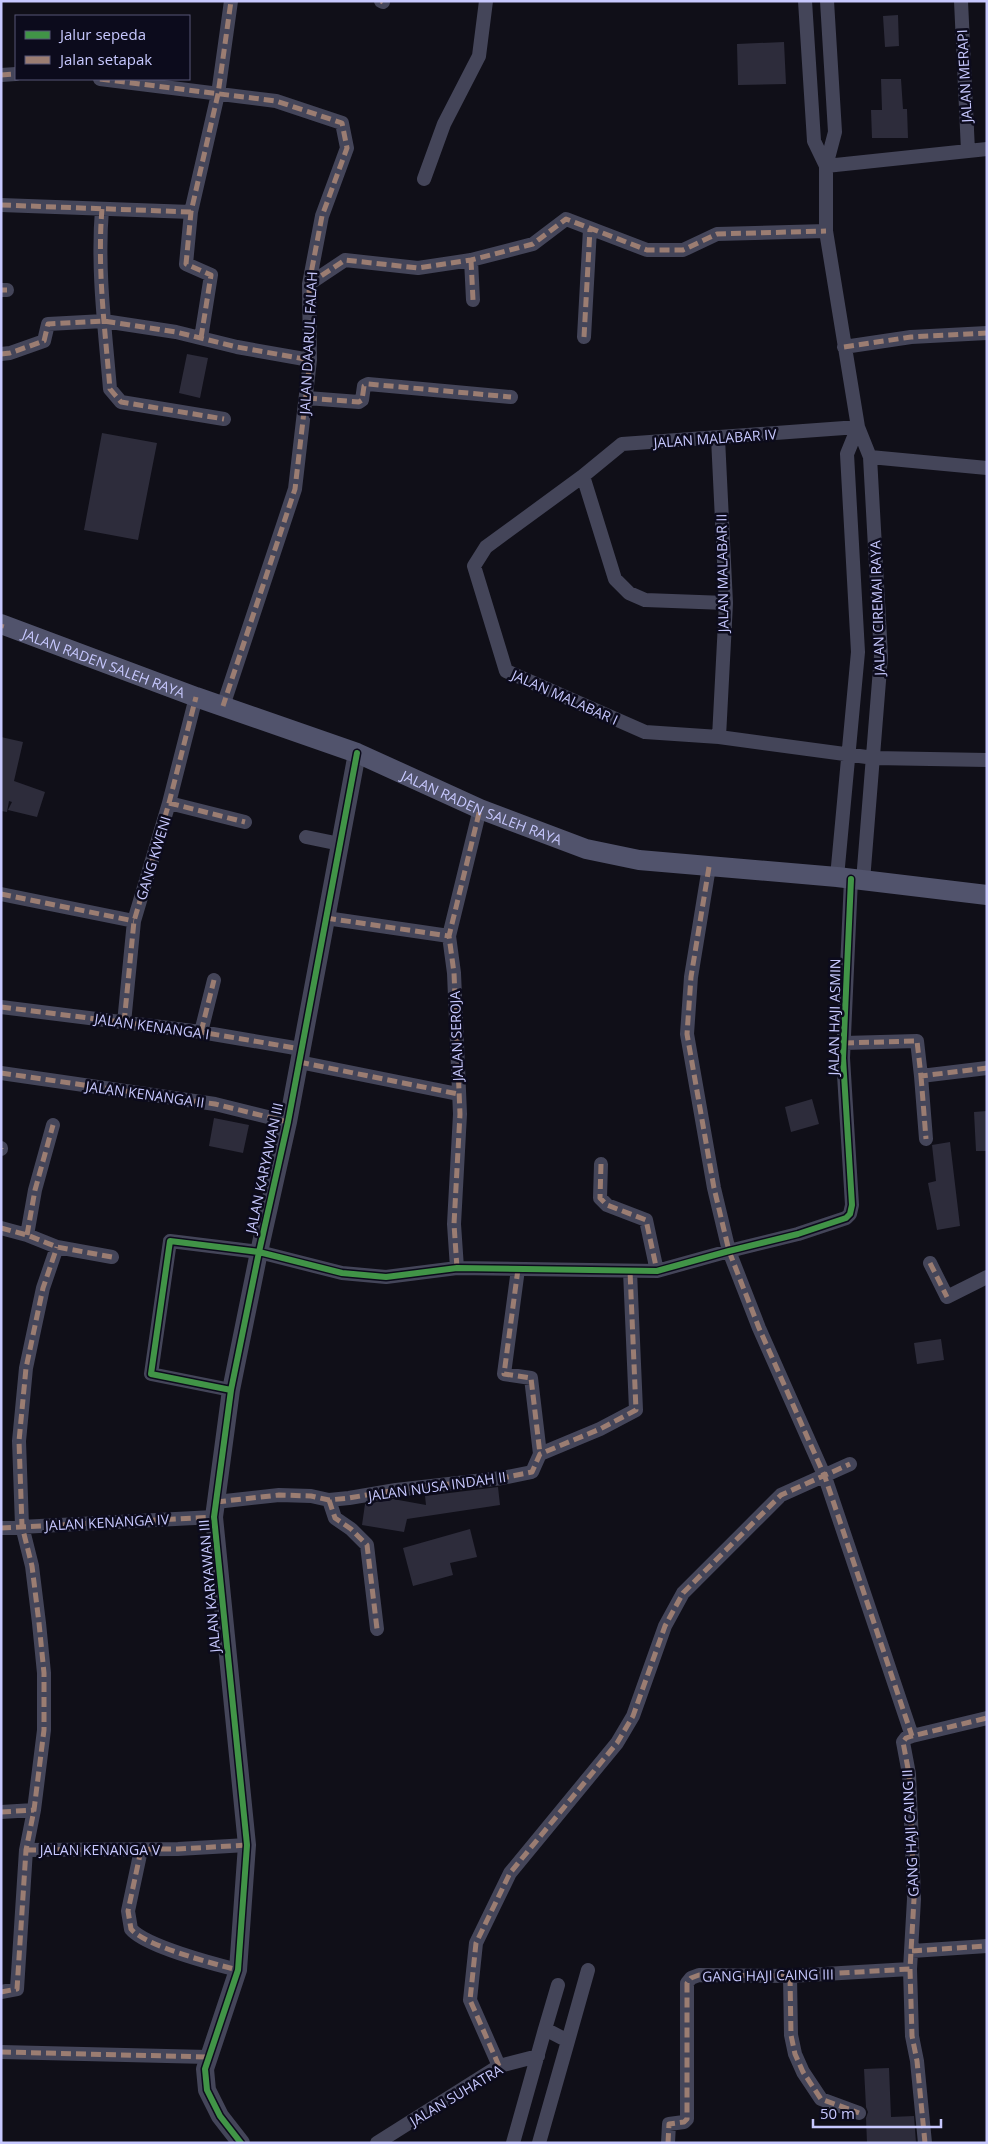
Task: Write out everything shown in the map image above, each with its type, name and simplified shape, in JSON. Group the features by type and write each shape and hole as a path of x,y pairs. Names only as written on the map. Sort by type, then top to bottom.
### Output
{"main road":[{"name":"JALAN RADEN SALEH RAYA","path":"2,625 196,697 357,753 480,809 586,850 639,860 850,879 987,895"}],"street":[{"path":"201,338 211,275 186,264 191,212 218,94 231,1"},
{"path":"424,179 444,124 479,56 486,1"},
{"name":"JALAN CIREMAI RAYA","path":"805,1 814,141 826,166"},
{"name":"JALAN CIREMAI RAYA","path":"826,1 835,132 826,166 826,232 858,428 870,458 881,656 874,758 850,879"},
{"name":"JALAN MERAPI","path":"960,1 968,151"},
{"path":"1,75 15,74"},
{"path":"108,80 218,94"},
{"name":"JALAN DAARUL FALAH","path":"218,94 276,101 342,123 347,148 322,216 309,284 310,360 295,489 223,706"},
{"path":"826,166 987,149"},
{"path":"1,205 191,212"},
{"path":"102,209 99,242 110,389 121,402 224,419"},
{"path":"309,284 345,260 418,268 470,260 533,244 566,219 647,250 683,250 717,234 826,232"},
{"path":"584,337 590,229"},
{"path":"470,260 473,300"},
{"path":"1,354 10,353 44,341 48,324 104,321 176,332 237,347 310,360"},
{"path":"844,347 911,337 987,333"},
{"path":"307,398 360,402 364,386 368,384 511,397"},
{"name":"JALAN CIREMAI RAYA","path":"850,879 848,754 858,652 847,454 858,428"},
{"name":"JALAN MALABAR IV","path":"583,476 622,444 858,428"},
{"name":"JALAN MALABAR II","path":"718,438 726,603 718,737"},
{"path":"870,458 987,468"},
{"path":"583,476 615,578 629,593 645,600 726,603"},
{"name":"JALAN MALABAR I","path":"583,476 486,547 474,566 506,671 645,732 718,737 874,758 987,760"},
{"path":"856,618 879,620"},
{"name":"GANG KWENI","path":"124,1022 134,921 169,803 196,697"},
{"name":"JALAN KARYAWAN III","path":"241,2143 220,2116 207,2090 205,2069 238,1970 247,1845 215,1510 231,1390 288,1122 357,753"},
{"path":"169,803 245,822"},
{"name":"JALAN SEROJA","path":"457,1268 454,1224 460,1114 454,973 449,936 480,809"},
{"path":"306,837 340,844"},
{"path":"709,867 691,977 687,1034 714,1188 729,1251 759,1328 825,1477 912,1736 987,1718"},
{"name":"JALAN HAJI ASMIN","path":"729,1251 842,1221 850,1214 852,1205 844,1043 850,879"},
{"path":"1,894 134,921"},
{"path":"326,918 449,936"},
{"path":"201,1032 214,980"},
{"name":"JALAN KENANGA I","path":"1,1007 201,1032 458,1094"},
{"path":"844,1043 917,1041 922,1076 926,1139"},
{"path":"922,1076 987,1068"},
{"name":"JALAN KENANGA II","path":"1,1073 215,1104 288,1122"},
{"path":"27,1235 35,1190 54,1125"},
{"path":"601,1164 600,1198 607,1205 646,1220 657,1271"},
{"path":"1,1228 27,1235 57,1247 112,1257"},
{"path":"231,1390 151,1374 170,1241 259,1252 342,1273 386,1277 457,1268 657,1271 729,1251"},
{"name":"JALAN KENANGA V","path":"57,1247 43,1288 26,1368 19,1441 22,1526 32,1566 44,1673 44,1730 34,1810 26,1850 141,1850 247,1845"},
{"path":"930,1263 947,1297 987,1277"},
{"path":"518,1269 504,1374 531,1378 540,1454 600,1429 634,1413 636,1409 630,1271"},
{"name":"JALAN NUSA INDAH II","path":"215,1510 279,1495 311,1496 329,1500 502,1478 532,1472 540,1454"},
{"path":"499,2066 470,2000 476,1943 510,1873 617,1743 633,1716 665,1626 683,1593 781,1495 825,1477 850,1464"},
{"path":"329,1500 335,1518 351,1528 367,1545 377,1629"},
{"name":"JALAN KENANGA IV","path":"1,1528 215,1510"},
{"name":"GANG HAJI CAING II","path":"912,1736 906,1738 903,1742 909,1774 914,1898 910,1969 912,2036 918,2061 925,2143"},
{"path":"1,1812 34,1810"},
{"path":"1,1992 17,1989 26,1850"},
{"path":"141,1850 128,1911 131,1929 141,1937 183,1954 238,1970"},
{"path":"912,1951 987,1946"},
{"name":"GANG HAJI CAING III","path":"668,2143 669,2124 671,2122 684,2122 687,2119 688,1983 691,1978 699,1975 790,1976 910,1969"},
{"path":"539,2143 588,1970"},
{"path":"790,1976 791,2035 795,2054 803,2072 821,2099 858,2113"},
{"path":"513,2143 558,1985"},
{"path":"545,2030 568,2042"},
{"path":"1,2052 208,2057"},
{"name":"JALAN SUHATRA","path":"377,2143 499,2066 538,2056"}],"building":[{"path":"898,15 899,46 885,47 883,16"},
{"path":"784,42 786,84 738,85 737,44"},
{"path":"881,79 901,79 903,109 907,109 908,138 872,138 871,110 882,110"},
{"path":"187,354 208,358 200,398 179,393"},
{"path":"102,433 157,443 138,540 84,530"},
{"path":"1,737 23,742 14,781 45,792 37,817 8,810 12,802 9,801 7,812 1,811"},
{"path":"812,1099 819,1124 791,1132 785,1107"},
{"path":"987,1111 987,1151 976,1151 974,1112"},
{"path":"214,1118 249,1125 243,1153 209,1146"},
{"path":"950,1142 960,1226 937,1230 928,1183 936,1181 932,1145"},
{"path":"941,1339 944,1360 917,1364 914,1343"},
{"path":"498,1487 500,1505 407,1519 404,1532 362,1525 365,1504 393,1499 426,1505 425,1496"},
{"path":"470,1529 477,1557 450,1563 453,1575 413,1586 403,1548"},
{"path":"889,2068 891,2117 914,2116 916,2143 867,2143 866,2118 868,2112 866,2107 864,2069"}],"marked path":[{"path":"201,338 211,275 186,264 191,212 218,94 231,1"},
{"path":"1,75 15,74"},
{"path":"108,80 276,101 342,123 347,148 322,216 309,284 310,360 295,489 223,706"},
{"path":"1,205 191,212"},
{"path":"102,209 100,254 110,389 121,402 224,419"},
{"path":"309,284 345,260 418,268 471,260 533,244 566,219 647,250 683,250 717,234 826,231"},
{"path":"584,337 590,229"},
{"path":"471,260 473,300"},
{"path":"1,290 7,290"},
{"path":"1,354 10,353 44,341 48,324 104,321 176,332 237,347 310,360"},
{"path":"844,347 911,337 987,333"},
{"path":"307,398 359,402 362,400 364,386 368,384 511,397"},
{"path":"1,628 2,624"},
{"path":"124,1023 134,921 169,803 196,697"},
{"path":"169,803 245,822"},
{"path":"457,1268 454,1224 460,1114 454,973 449,936 480,809"},
{"path":"709,867 691,977 687,1034 714,1188 729,1251 759,1328 825,1477 912,1736"},
{"path":"1,894 134,921"},
{"path":"326,918 449,936"},
{"path":"201,1032 214,980"},
{"path":"1,1007 201,1032 301,1049"},
{"path":"844,1043 917,1041 921,1076 987,1068"},
{"path":"299,1062 458,1094"},
{"path":"1,1073 215,1104 288,1122"},
{"path":"921,1076 926,1139"},
{"path":"27,1235 35,1190 53,1125"},
{"path":"601,1164 600,1198 607,1205 646,1220 657,1271"},
{"path":"1,1228 27,1235 57,1247 112,1257"},
{"path":"1,1992 17,1989 26,1850 34,1810 44,1730 44,1673 32,1566 22,1526 19,1441 26,1368 43,1288 57,1247"},
{"path":"930,1263 947,1297"},
{"path":"518,1269 504,1374 531,1378 540,1454"},
{"path":"216,1502 279,1495 311,1496 329,1500 502,1478 532,1472 540,1454 600,1429 636,1410 630,1271"},
{"path":"499,2066 470,2000 476,1943 510,1873 617,1743 633,1716 665,1626 683,1593 781,1495 850,1464"},
{"path":"329,1500 335,1518 351,1529 367,1545 377,1629"},
{"path":"1,1528 214,1517"},
{"path":"925,2143 917,2061 912,2036 910,1969 914,1899 909,1774 903,1742 906,1738 912,1736 987,1718"},
{"path":"1,1812 34,1810"},
{"path":"26,1850 178,1849 247,1845"},
{"path":"141,1850 128,1911 131,1929 150,1942 165,1948 238,1970"},
{"path":"912,1951 987,1946"},
{"path":"668,2143 669,2124 684,2122 687,2119 687,1983 691,1978 699,1975 790,1976 910,1969"},
{"path":"790,1976 791,2035 795,2054 803,2072 821,2099 859,2113"},
{"path":"1,2052 208,2057"}],"cycle path":[{"path":"241,2143 220,2116 207,2090 205,2069 238,1970 247,1845 214,1517 231,1390 288,1122 357,753"},
{"path":"231,1390 151,1374 170,1241 259,1252 342,1273 386,1277 457,1268 657,1271 798,1234 846,1218 850,1214 852,1205 843,1058 851,879"}]}
